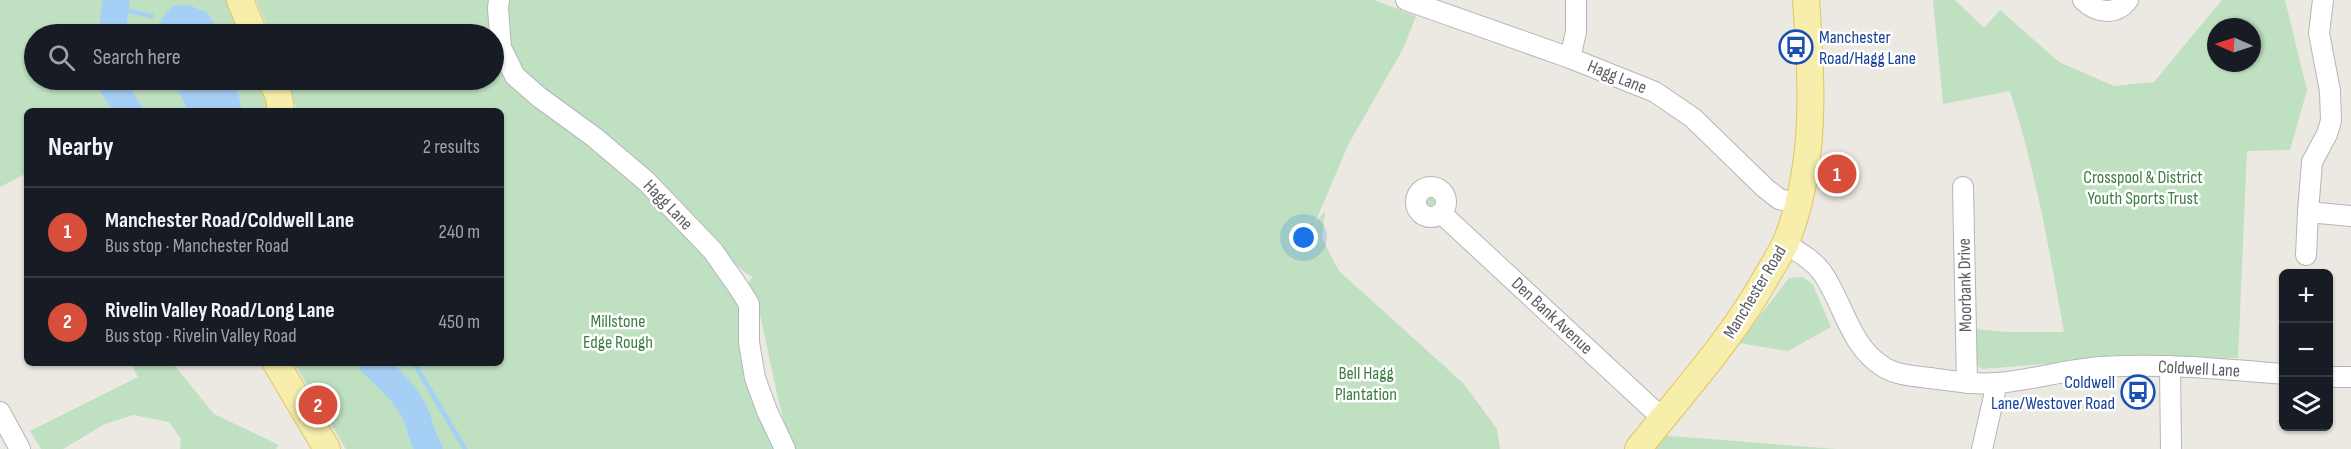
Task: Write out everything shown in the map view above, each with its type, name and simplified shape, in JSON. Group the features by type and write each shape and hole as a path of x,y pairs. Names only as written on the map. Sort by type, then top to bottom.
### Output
{"main road":[{"path":"240,0 250,24"},
{"name":"Manchester Road","path":"1638,449 1727,338 1759,291 1785,243 1798,204 1806,161 1811,105 1806,0"},
{"path":"276,90 281,108"},
{"path":"278,366 327,449"}],"street":[{"name":"Hagg Lane","path":"499,0 499,24"},
{"name":"Hagg Lane","path":"1406,0 1570,58 1654,92 1692,118 1779,199 1798,204"},
{"path":"1570,58 1576,32 1576,0"},
{"path":"2083,0 2090,7 2102,11 2115,10 2128,0"},
{"path":"2306,255 2312,162 2327,134 2331,121 2330,91 2313,34 2323,0"},
{"name":"Hagg Lane","path":"504,54 515,76 539,97 594,137 646,181 713,251 740,288 748,304 749,342 755,378 785,449"},
{"name":"Moorbank Drive","path":"1963,187 1967,383"},
{"path":"2308,212 2351,216"},
{"name":"Den Bank Avenue","path":"1442,214 1662,418"},
{"name":"Coldwell Lane","path":"1785,243 1808,258 1821,272 1868,356 1884,368 1909,375 1967,383 1997,383 2100,367 2170,366 2279,374"},
{"path":"2170,366 2171,449"},
{"path":"2333,377 2351,377"},
{"path":"1982,449 1997,383"},
{"path":"0,412 20,449"}],"green space":[{"path":"0,0 112,0 108,24 24,24 24,90 111,90 121,108 24,108 24,175 0,187"},
{"path":"122,0 229,0 238,24 215,24 208,13 162,18 160,24 118,24"},
{"path":"256,0 491,0 488,24 266,24"},
{"name":"Bell Hagg Plantation","path":"508,0 1374,0 1416,16 1404,47 1348,145 1315,223 1325,211 1322,238 1339,271 1464,384 1497,429 1500,449 792,449 779,403 757,300 747,283 753,277 743,271 645,177 539,91 511,55 505,22"},
{"name":"Crosspool & District Youth Sports Trust","path":"1933,0 1955,0 1984,28 2000,10 2059,62 2114,86 2154,82 2207,18 2207,72 2261,72 2261,18 2207,18 2222,0 2285,0 2307,90 2290,150 2247,151 2238,358 2116,355 2069,362 1982,369 1975,363 1974,329 2007,332 2064,332 2035,181 2010,91 1943,104"},
{"name":"Millstone Edge Rough","path":"504,59 659,200 713,261 743,305 777,449 346,449 296,366 504,366 504,108 296,108 290,90 504,90"},
{"path":"121,90 178,90 187,108 132,108"},
{"path":"238,90 264,90 268,108 241,108"},
{"path":"1431,193 1437,196 1440,202 1437,208 1431,211 1425,208 1422,202 1425,196"},
{"path":"1803,277 1813,285 1831,327 1788,351 1739,343 1789,278"},
{"path":"132,366 175,366 214,414 279,445 276,449 180,449 181,439 169,422 133,415 105,424 63,449 41,449 30,431 138,377"},
{"path":"1658,435 1836,449 1649,449"}],"water":[{"path":"188,5 208,13 215,24 160,24 173,6"},
{"path":"178,90 238,90 241,108 187,108"}],"waterway":[{"path":"113,24 116,0"},
{"path":"115,8 152,16"},
{"path":"115,90 127,108"},
{"path":"375,366 409,402 429,449"},
{"path":"416,366 465,449"}],"place":[{"name":"Manchester Road/Hagg Lane","path":"1796,47"},
{"name":"Manchester Road/Coldwell Lane","path":"1837,174"},
{"name":"Coldwell Lane/Westover Road","path":"2138,392"},
{"name":"Rivelin Valley Road/Long Lane","path":"318,405"}]}
